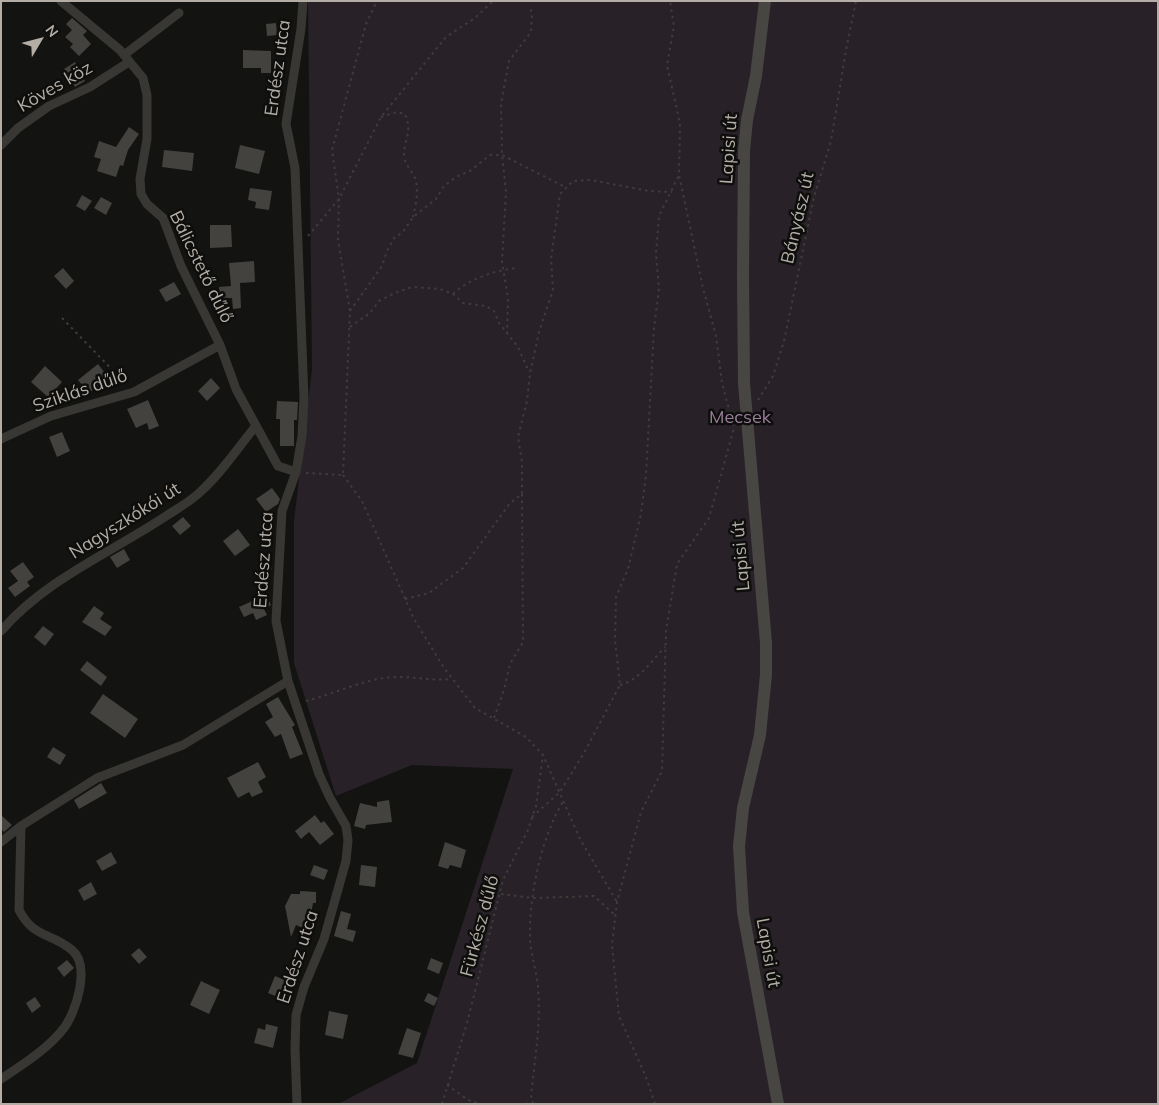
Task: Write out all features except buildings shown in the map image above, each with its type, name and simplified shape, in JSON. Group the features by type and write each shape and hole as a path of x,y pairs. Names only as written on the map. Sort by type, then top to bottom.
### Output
{"street":[{"name":"Bálicstető dűlő","path":"61,1 127,58 143,78 147,95 147,139 140,179 141,194 147,204 163,218 181,266 220,345 236,389 255,427 278,466 296,472"},
{"name":"Erdész utca","path":"297,1104 296,1016 304,988 324,939 346,862 348,840 346,826 319,774 297,703 288,681 276,621 282,511 296,472 302,436 304,398 295,168 286,124 301,29 303,1"},
{"name":"Lapisi út","path":"765,1 744,151 743,275 746,417 765,633 766,676 760,735 742,808 739,855 743,912 778,1104"},
{"name":"Köves köz","path":"1,146 18,128 49,106 90,87 179,13"},
{"name":"Sziklás dűlő","path":"1,439 51,416 134,392 220,345"},
{"name":"Nagyszkókói út","path":"1,631 18,611 58,581 143,531 197,495 214,478 255,427"},
{"path":"1,842 21,826 97,778 183,745 288,681"},
{"path":"1,1079 32,1057 64,1029 72,1013 82,974 80,960 72,950 34,930 25,922 19,910 21,826"}],"path":[{"path":"377,1 366,24 332,150 338,199 338,240 350,311 343,475 362,501 414,619 452,679 475,708 526,737 543,756 580,839 617,902"},
{"path":"298,246 316,229 338,199 381,117 446,36 476,18 492,1"},
{"path":"655,1104 646,1076 619,1016 612,945 617,902 641,812 662,770 665,647 670,598 678,564 709,518 734,428 731,410 722,383 716,336 703,288 679,175 680,124 667,65 674,26 670,1"},
{"name":"Bányász út","path":"734,428 746,417 773,376 784,341 814,197 831,141 856,1"},
{"path":"507,334 508,298 502,262 506,192 502,156 501,104 509,61 531,32 532,15 530,6"},
{"path":"381,117 397,112 405,114 409,122 410,132 404,155 406,165 414,175 417,199 413,217"},
{"path":"350,311 382,266 394,238 403,232 413,217 436,199 444,186 456,177 470,171 490,156 502,156 567,188"},
{"path":"532,817 560,792 584,754 620,684 615,640 616,597 628,569 641,514 646,476 654,328 659,289 656,254 659,216 673,192 679,175"},
{"path":"493,718 504,690 510,664 523,642 522,462 518,437 527,401 530,374 553,290 551,260 560,194 573,181 591,180 649,191 673,192"},
{"path":"453,294 461,287 504,269 517,268"},
{"path":"350,327 370,313 379,300 412,287 440,289 453,294 463,302 486,306 494,311 499,323 518,347 530,374"},
{"path":"62,318 134,392"},
{"path":"296,472 343,475"},
{"path":"405,599 429,593 463,568 510,503 522,494"},
{"path":"620,684 631,682 642,674 665,647"},
{"path":"297,703 360,684 398,676 434,681 452,679"},
{"name":"Fürkész dűlő","path":"442,1104 474,998 503,880 536,806 543,756"},
{"path":"526,1104 533,1103 531,1095 539,1024 538,986 530,940 530,909 543,846 551,820 564,800"},
{"path":"500,894 533,898 594,896 616,916"},
{"path":"447,1085 468,1100 480,1104"}],"green space":[{"name":"Mecsek","path":"308,1 1158,1 1158,1104 338,1104 417,1063 513,769 412,765 336,796 294,663 294,521 312,369"}]}
